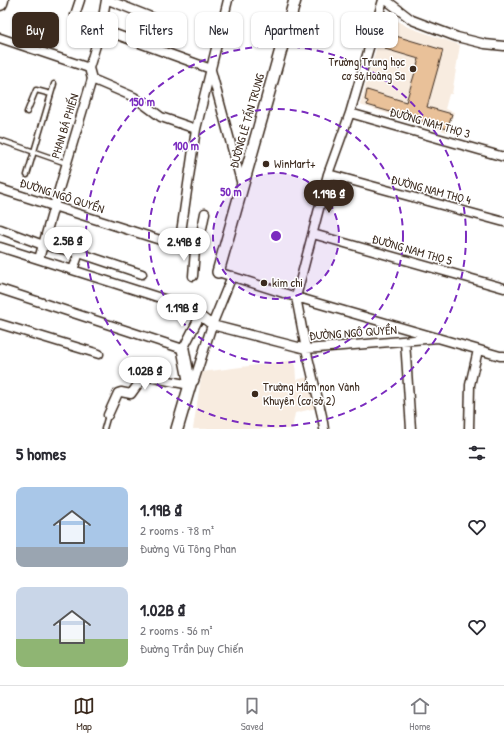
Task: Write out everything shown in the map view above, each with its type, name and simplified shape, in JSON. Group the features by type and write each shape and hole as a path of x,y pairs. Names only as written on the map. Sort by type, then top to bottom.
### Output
{"street":[{"path":"76,12 80,0"},
{"path":"104,12 107,0 138,12"},
{"path":"179,246 196,129 228,0"},
{"name":"ĐƯỜNG LÊ TẤN TRUNG","path":"218,272 296,0"},
{"path":"324,429 296,297 328,174 350,113 383,0"},
{"path":"386,0 412,20 457,37 485,44 504,46"},
{"path":"118,34 211,70"},
{"path":"0,38 89,68"},
{"path":"95,48 89,68 92,79 134,97 161,117 196,129"},
{"path":"211,70 242,185"},
{"name":"PHAN BÁ PHIẾN","path":"39,259 66,163 92,79"},
{"name":"ĐƯỜNG NAM THỌ 3","path":"350,113 504,157"},
{"name":"ĐƯỜNG NAM THỌ 4","path":"328,174 504,222"},
{"name":"ĐƯỜNG NGÔ QUYỀN","path":"0,189 195,250"},
{"path":"193,276 195,250 199,244 205,213"},
{"path":"0,230 43,245 79,253 142,274"},
{"name":"ĐƯỜNG NAM THỌ 5","path":"313,234 504,288"},
{"name":"ĐƯỜNG NGÔ QUYỀN","path":"0,247 189,307 212,325 306,349 438,338"},
{"path":"73,270 79,253"},
{"path":"218,272 296,297 478,350 504,356"},
{"path":"177,429 190,385 195,379 212,325 232,276"},
{"path":"0,290 183,349"},
{"path":"190,385 183,349 200,316"},
{"path":"0,324 99,354"},
{"path":"405,341 411,429"},
{"path":"469,429 470,385 478,350"},
{"path":"108,415 118,393 121,392 132,394 144,376 190,385"}],"lane":[{"path":"27,175 54,84"},
{"path":"27,112 36,90 51,94"},
{"path":"0,140 66,163"},
{"path":"104,429 108,415"}],"shaded area":[{"name":"Trường Trung học cơ sở Hoàng Sa","path":"398,21 408,27 460,45 452,94 449,94 445,109 454,112 447,132 360,105 376,48 398,48"},
{"name":"Trường Mầm non Vành Khuyên (cơ sở 2)","path":"295,360 296,380 308,377 316,408 295,413 292,429 193,429 202,372"}],"building":[{"path":"398,37 443,50 427,107 452,114 447,129 367,105 368,101 365,100 367,90 406,102 419,59 385,49 398,48"}],"place":[{"name":"Trường Trung học cơ sở Hoàng Sa","path":"413,69"},
{"name":"WinMart+","path":"266,164"},
{"name":"kim chi","path":"264,283"},
{"name":"Trường Mầm non Vành Khuyên (cơ sở 2)","path":"255,394"}]}
